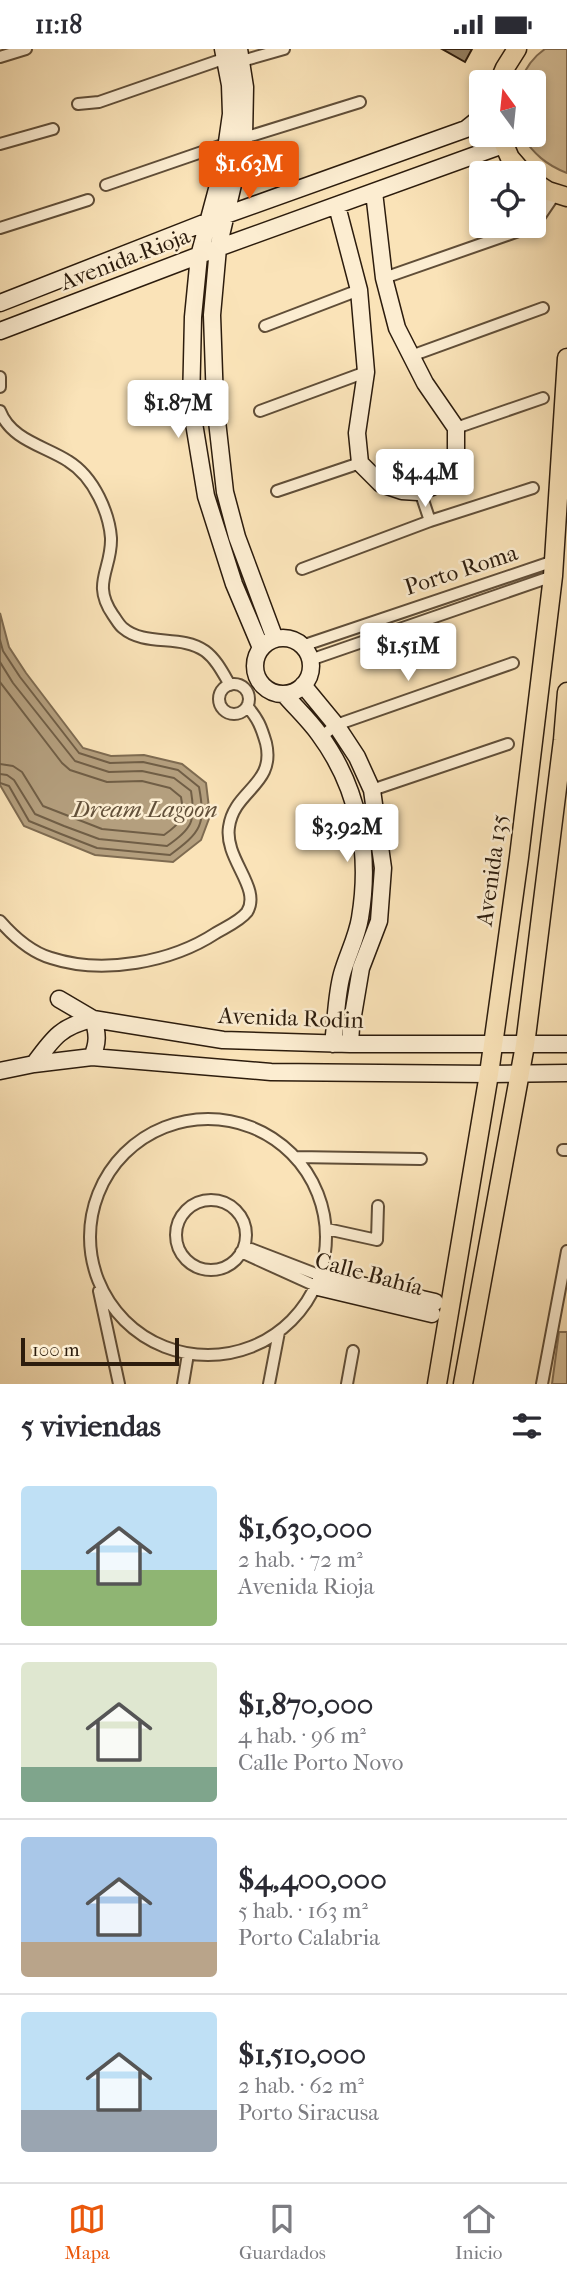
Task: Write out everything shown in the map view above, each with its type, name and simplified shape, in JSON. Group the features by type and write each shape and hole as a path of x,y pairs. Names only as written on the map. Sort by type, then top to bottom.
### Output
{"main road":[{"path":"504,70 517,49"},
{"name":"Avenida 135","path":"437,1384 442,1353 441,1310 489,1074 521,844 554,569 567,358"},
{"path":"442,1353 448,1378 460,1384 525,1045 565,740 567,692"}],"street":[{"path":"0,57 26,49"},
{"path":"78,104 99,102 233,54 284,49"},
{"path":"233,54 231,114 236,140 227,214 218,249 212,315 215,403 225,492 237,537 275,639"},
{"path":"106,185 236,140 360,102"},
{"name":"Avenida Rioja","path":"0,303 227,214 469,127"},
{"path":"0,144 53,129"},
{"path":"236,140 199,256 193,317 191,405 206,496 234,584 261,648"},
{"name":"Avenida Rioja","path":"0,331 374,192 484,147"},
{"path":"337,206 359,290 366,372 357,433 360,463 381,484 401,491 420,491 432,487 446,476 456,451 456,428 425,383 397,328 384,278 374,192"},
{"path":"546,211 561,195"},
{"path":"0,228 88,200"},
{"path":"384,278 496,238"},
{"path":"265,326 359,290"},
{"path":"411,356 543,308"},
{"path":"260,411 366,372"},
{"path":"0,377 0,387"},
{"path":"456,428 543,398"},
{"path":"0,411 2,417 19,435 71,463 96,489 108,520 111,538 102,585 106,604 122,628 138,637 184,643 202,649 213,657 230,685"},
{"path":"277,491 360,463"},
{"path":"302,569 430,521 533,488"},
{"path":"420,491 430,521"},
{"name":"Porto Roma","path":"306,653 517,573 554,569"},
{"name":"Porto Roma","path":"306,653 522,587 554,569"},
{"path":"517,573 522,587"},
{"path":"285,638 306,653 311,669 303,685 291,693 275,693 266,689 256,674 254,665 261,648 275,639 285,638"},
{"path":"321,737 336,725 513,663"},
{"path":"230,685 240,685 249,696 247,706 236,713 223,708 220,694 230,685"},
{"path":"303,685 336,725 357,757 372,790 383,868 379,921 361,968 350,1044"},
{"path":"284,694 321,737 340,768 362,834 366,871 360,921 342,977 333,1044"},
{"path":"0,921 15,938 50,958 89,965 134,962 199,944 245,915 252,903 250,889 228,843 229,825 238,802 267,769 269,755 261,723 247,706"},
{"path":"372,790 508,744"},
{"path":"60,999 93,1019 98,1033 92,1058"},
{"path":"34,1064 63,1029 74,1023 93,1019"},
{"name":"Avenida Rodin","path":"93,1019 223,1040 333,1044 567,1044"},
{"path":"0,1071 34,1064 92,1058 271,1072 567,1073"},
{"path":"97,1282 119,1316 150,1341 188,1354 220,1355 251,1347 279,1332 303,1308 319,1282 326,1254 327,1229 322,1202 311,1178 296,1157 270,1136 240,1123 207,1119 174,1124 144,1137 119,1159 101,1186 91,1217 90,1250 119,1384"},
{"path":"296,1157 421,1159"},
{"path":"210,1200 231,1207 244,1225 246,1236 243,1249 234,1261 225,1267 214,1270 193,1265 184,1258 178,1248 177,1226 181,1216 199,1202 210,1200"},
{"path":"327,1229 377,1240 378,1206"},
{"name":"Calle Bahía","path":"243,1249 319,1282 441,1310"},
{"path":"542,1384 563,1294 567,1251"},
{"path":"269,1384 279,1332"},
{"path":"347,1384 353,1351"},
{"path":"183,1384 188,1354"}],"shaded area":[{"path":"545,49 567,49 567,173 541,158 530,147 546,147 546,70 526,70"},
{"path":"559,1332 567,1332 567,1384 552,1384"}],"water":[{"name":"Dream Lagoon","path":"0,613 9,647 83,748 111,756 144,755 182,764 206,783 210,816 201,840 173,862 95,855 24,826 0,785"}],"building":[{"path":"442,49 472,49 465,62"}]}
